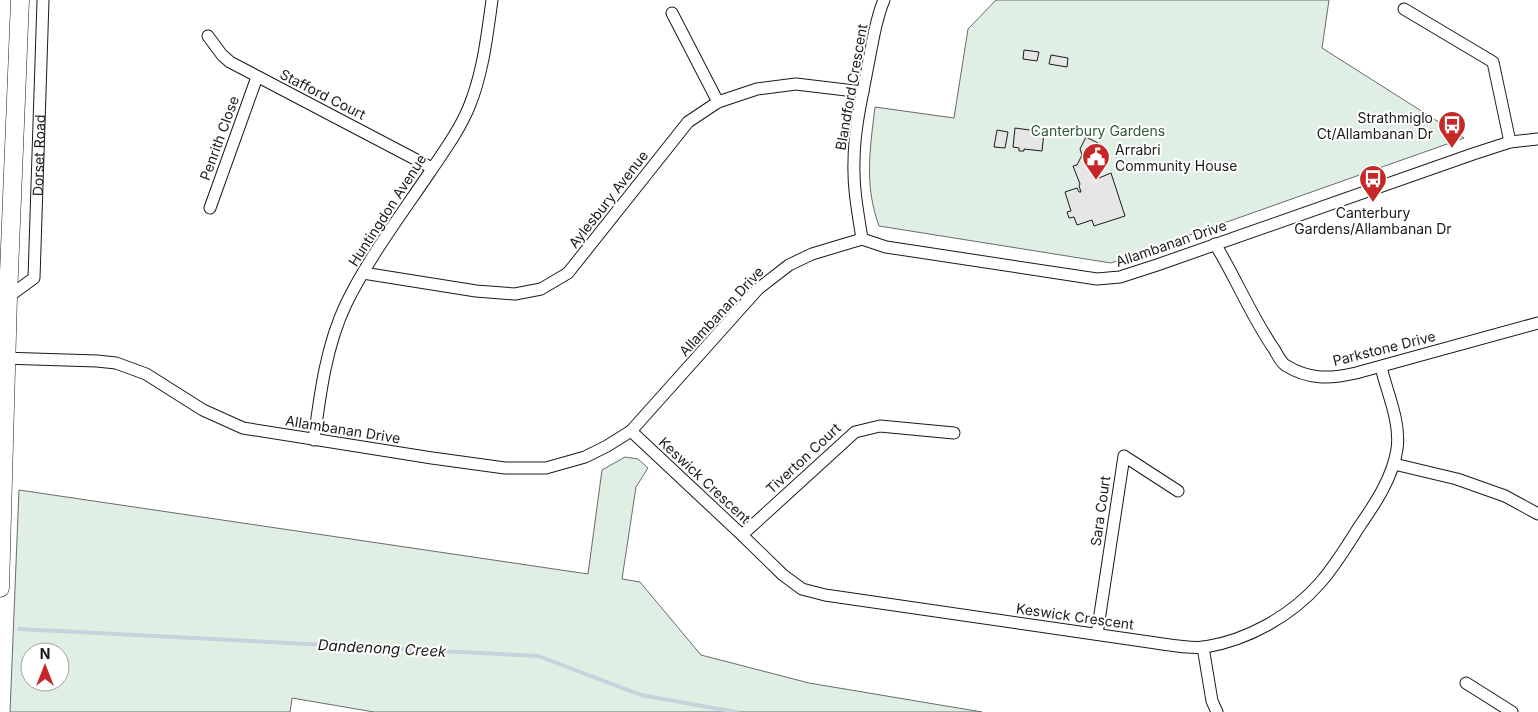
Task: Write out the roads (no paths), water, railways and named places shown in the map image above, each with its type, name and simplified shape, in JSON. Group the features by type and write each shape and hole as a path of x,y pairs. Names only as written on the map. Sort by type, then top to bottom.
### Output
{"main road":[{"name":"Dorset Road","path":"0,588 4,358 20,0"}],"street":[{"name":"Dorset Road","path":"8,297 34,278 43,0"},
{"name":"Huntingdon Avenue","path":"314,440 322,386 333,336 346,304 364,273 462,123 481,69 492,0"},
{"name":"Blandford Crescent","path":"862,239 854,189 857,124 876,29 884,0"},
{"path":"1404,9 1493,62 1510,142"},
{"path":"672,13 718,102"},
{"name":"Stafford Court","path":"208,36 222,55 257,77 432,168"},
{"name":"Penrith Close","path":"210,208 257,77"},
{"name":"Aylesbury Avenue","path":"364,273 476,291 515,294 541,289 568,273 688,122 718,102 757,89 796,84 863,92"},
{"name":"Allambanan Drive","path":"4,358 97,361 116,364 152,377 203,410 243,428 506,468 546,468 585,457 631,431 758,289 789,265 812,254 862,239 886,247 1097,279 1120,277 1473,154 1510,142 1538,139"},
{"name":"Parkstone Drive","path":"1215,244 1228,265 1265,337 1284,364 1311,377 1338,377 1381,367 1538,323"},
{"name":"Keswick Crescent","path":"631,431 783,575 802,589 825,595 1156,644 1204,647 1230,641 1255,631 1277,620 1298,603 1319,584 1338,560 1376,502 1394,464 1397,449 1397,427 1381,367"},
{"name":"Tiverton Court","path":"742,535 855,432 880,426 954,433"},
{"name":"Sara Court","path":"1097,634 1124,456 1178,491"},
{"path":"1394,464 1457,478 1505,496 1538,514"},
{"path":"1204,647 1212,701 1217,712"},
{"path":"1466,683 1512,712"}],"waterway":[{"name":"Dandenong Creek","path":"19,629 538,656 641,695 736,712"}],"place":[{"name":"Strathmiglo Ct/Allambanan Dr","path":"1452,149"},
{"name":"Arrabri Community House","path":"1096,181"},
{"name":"Canterbury Gardens/Allambanan Dr","path":"1373,203"}],"park label":[{"name":"Canterbury Gardens","path":"1098,130"}]}
